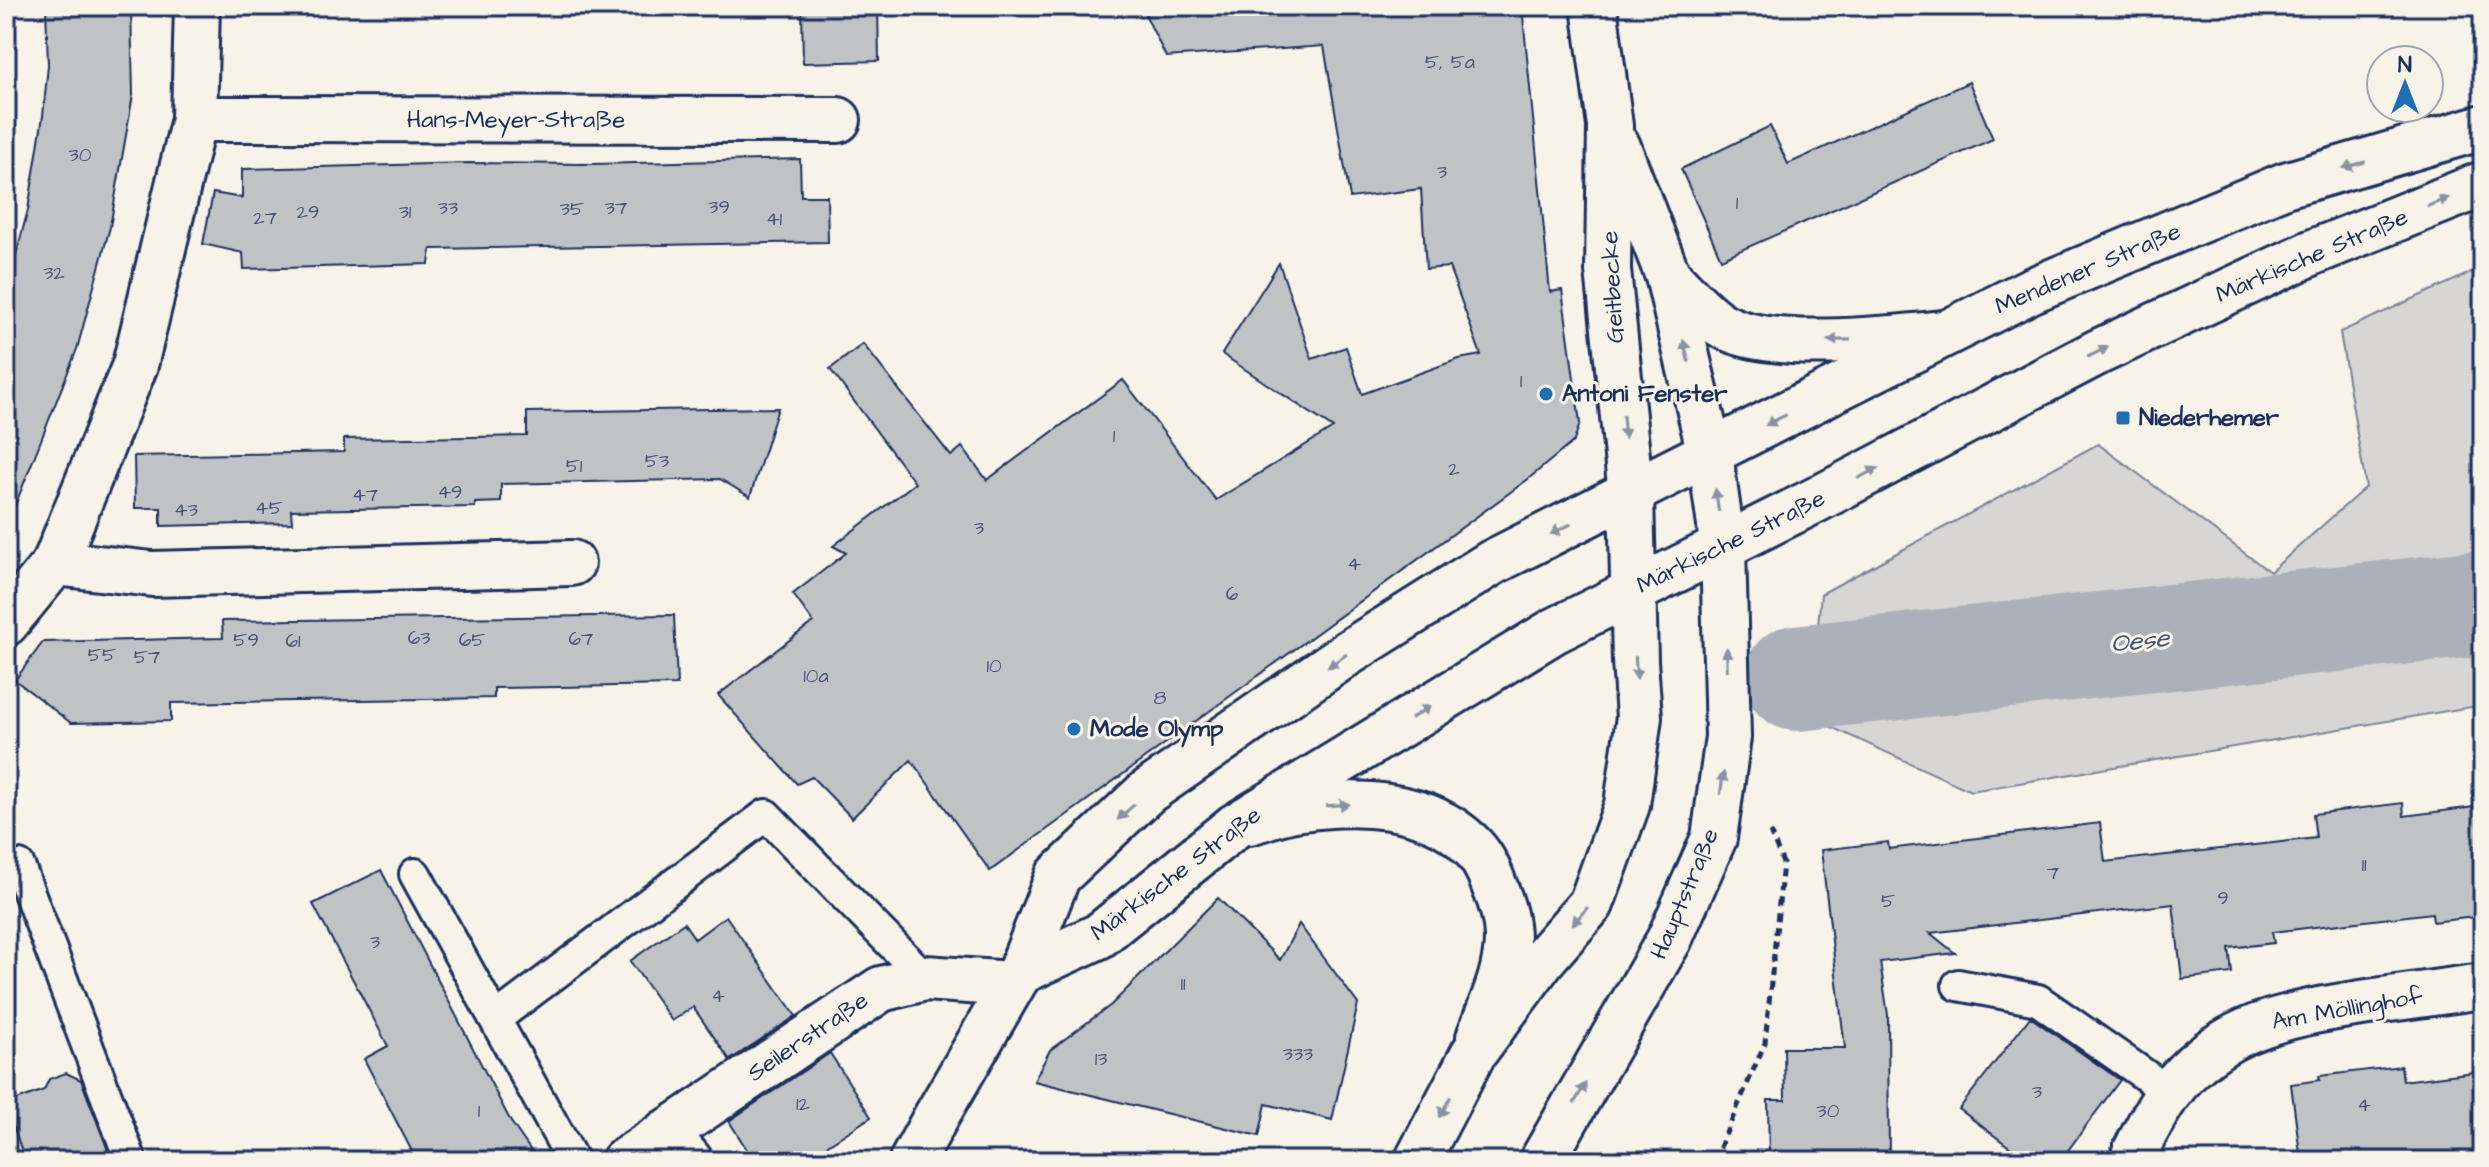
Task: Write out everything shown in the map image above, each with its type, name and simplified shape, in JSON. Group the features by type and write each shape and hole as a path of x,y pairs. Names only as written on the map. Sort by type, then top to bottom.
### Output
{"main road":[{"path":"6,623 55,563 135,365 194,119 197,6"},
{"name":"Geitbecke","path":"1594,6 1610,126 1608,270 1631,495"},
{"name":"Hans-Meyer-Straße","path":"194,119 838,120"},
{"name":"Geitbecke","path":"1610,126 1668,276 1710,454"},
{"name":"Mendener Straße","path":"1710,454 2030,291 2285,185 2483,127"},
{"name":"Märkische Straße","path":"1016,978 1099,936 1235,826 1524,648 2098,352 2311,253 2483,184"},
{"path":"1668,276 1719,324 1748,335 1784,341 1945,333"},
{"path":"912,1161 1016,978 1058,876 1147,792 1348,653 1493,562 1710,454"},
{"name":"Hauptstraße","path":"1542,1161 1669,940 1714,838 1728,737 1723,547 1710,454"},
{"path":"1473,1054 1543,959 1591,904 1627,805 1639,717 1631,495"},
{"path":"55,563 152,574 572,563"},
{"path":"1235,826 1300,808 1352,804 1405,810 1442,824 1470,843 1488,869 1507,937 1502,975 1473,1054 1417,1161"},
{"name":"Seilerstraße","path":"624,1161 678,1147 881,989 925,978 1016,978"},
{"name":"Am Möllinghof","path":"2132,1161 2169,1092 2196,1064 2225,1041 2262,1024 2300,1012 2483,986"}],"lane":[{"path":"495,1019 766,815 925,978"},
{"path":"19,866 131,1161"},
{"path":"415,874 573,1161"},
{"path":"1958,985 2038,1000 2169,1092"}],"path":[{"path":"1714,1161 1765,1043 1783,863 1765,821"}],"shaded area":[{"path":"2483,267 2483,705 1971,791 1809,717 1821,594 2098,444 2270,572 2366,487 2340,332"}],"building":[{"path":"46,6 131,6 133,95 110,227 77,349 9,521 6,521 6,292 28,210 43,116 48,65"},
{"path":"802,6 878,6 879,61 803,63"},
{"path":"1141,6 1522,6 1550,292 1562,290 1580,423 1574,441 1527,480 990,871 911,760 852,818 812,777 797,784 718,695 813,622 793,594 846,553 833,546 915,483 830,369 863,344 951,456 962,447 987,480 1123,380 1216,500 1333,428 1222,354 1279,263 1312,359 1346,347 1362,394 1459,359 1481,355 1449,267 1426,269 1421,189 1350,198 1324,46 1166,57"},
{"path":"1969,82 1993,139 1721,259 1681,169 1770,126 1788,164"},
{"path":"800,159 801,196 827,196 828,242 431,249 429,264 244,269 243,253 203,244 213,193 242,198 242,169"},
{"path":"778,408 750,497 720,479 501,484 501,502 475,503 475,507 291,510 292,523 161,526 161,508 135,508 134,456 344,452 344,439 527,436 527,412"},
{"path":"674,615 677,685 494,688 494,698 171,703 171,721 71,723 15,680 43,642 223,638 222,621"},
{"path":"2403,803 2404,816 2483,806 2483,916 2433,922 2432,913 2272,932 2274,943 2229,948 2232,973 2182,979 2173,904 1930,933 1955,953 1880,962 1888,1015 1889,1161 1769,1161 1768,1100 1785,1100 1784,1048 1845,1048 1821,850 1888,842 1889,849 2100,823 2105,862 2316,838 2313,814"},
{"path":"381,870 511,1122 538,1161 417,1161 364,1059 388,1046 313,904"},
{"path":"1218,898 1280,960 1299,924 1358,1004 1332,1120 1266,1104 1259,1136 1034,1081 1050,1050 1111,1005"},
{"path":"726,916 796,1016 730,1060 693,1007 672,1021 630,961 684,923 695,939"},
{"path":"2030,1017 2120,1080 2060,1161 2028,1161 1959,1109"},
{"path":"830,1053 871,1117 803,1161 754,1161 729,1121"},
{"path":"2401,1066 2403,1081 2483,1071 2483,1161 2301,1161 2291,1084 2320,1080 2319,1076"},
{"path":"66,1073 81,1080 112,1161 25,1161 6,1104 44,1090 49,1079"}],"waterway":[{"name":"Oese","path":"1797,678 2483,603"}],"place":[{"name":"Antoni Fenster","path":"1546,394"},
{"name":"Niederhemer","path":"2123,418"},
{"name":"Mode Olymp","path":"1074,729"}]}
